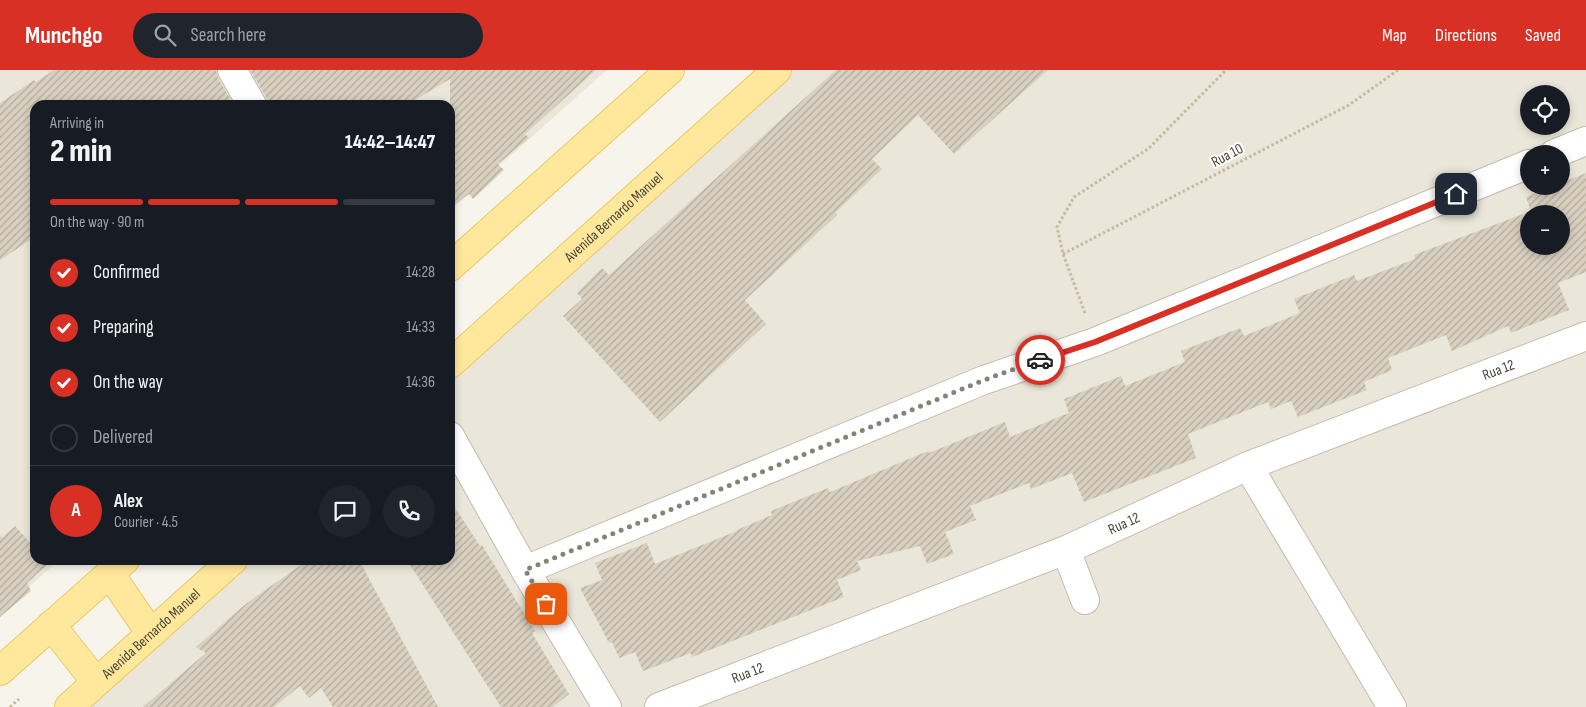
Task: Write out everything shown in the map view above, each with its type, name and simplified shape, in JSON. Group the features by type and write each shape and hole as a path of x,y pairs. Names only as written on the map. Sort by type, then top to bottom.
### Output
{"main road":[{"path":"455,263 670,70"},
{"name":"Avenida Bernardo Manuel","path":"455,360 778,70"},
{"name":"Avenida Bernardo Manuel","path":"69,707 227,565"},
{"path":"0,671 117,567 151,634"},
{"path":"51,625 96,682"}],"street":[{"path":"232,70 249,100"},
{"path":"1570,148 1586,141"},
{"path":"525,570 984,380 1095,342 1520,168"},
{"name":"Rua 12","path":"669,705 1066,550 1248,466 1586,336"},
{"path":"455,445 525,570 607,707"},
{"path":"1248,466 1392,707"},
{"path":"1066,550 1085,600"}],"path":[{"path":"1095,342 1063,254 1057,227 1074,197 1148,149 1226,70"},
{"name":"Rua 10","path":"1063,254 1348,105 1398,70"}],"shaded area":[{"path":"0,70 607,70 455,205 455,100 30,100 30,565 53,565 0,613"},
{"path":"777,70 1586,70 1586,707 69,707 227,565 455,565 455,360"}],"building":[{"path":"54,70 216,70 218,78 231,100 30,100 30,240 0,260 0,103 34,80 36,82"},
{"path":"250,70 596,70 525,134 529,138 498,164 504,170 473,199 469,194 455,205 455,100 450,100 450,79 415,100 267,100"},
{"path":"836,70 1048,70 954,154 918,115 872,159 882,169 836,212 837,215 745,300 766,324 660,422 563,316 582,299 577,293 602,268 609,275"},
{"path":"1586,173 1586,272 1558,283 1569,310 1511,333 1508,326 1452,351 1446,335 1388,358 1392,370 1364,382 1367,390 1298,417 1291,401 1271,409 1268,402 1188,434 1196,458 1084,502 1072,473 1031,489 1029,483 970,506 976,520 945,532 954,554 927,564 920,546 857,561 861,570 837,580 844,597 692,657 691,653 643,671 635,652 619,658 612,642 609,643 580,588 602,580 595,563 647,543 655,564 737,531 772,515 771,511 828,488 830,492 928,451 929,453 1005,422 1010,437 1069,413 1064,399 1121,376 1125,386 1185,362 1181,351 1240,328 1244,336 1300,313 1294,299 1354,275 1357,281 1415,259 1414,255 1520,215 1520,255 1570,255 1570,205 1529,205 1526,197 1531,195 1570,195 1570,179"},
{"path":"455,508 480,546 482,545 535,631 532,633 569,694 553,707 501,707 410,565 455,565"},
{"path":"15,526 30,542 30,565 47,565 27,583 31,591 0,617 0,535 2,538"},
{"path":"301,565 362,565 438,707 333,707 321,688 309,698 300,686 274,707 143,707 206,653 196,647 247,603"}],"way so far":[{"path":"546,604 525,570 984,380 1040,360"}],"route":[{"path":"1040,360 1095,342 1456,194"}]}
